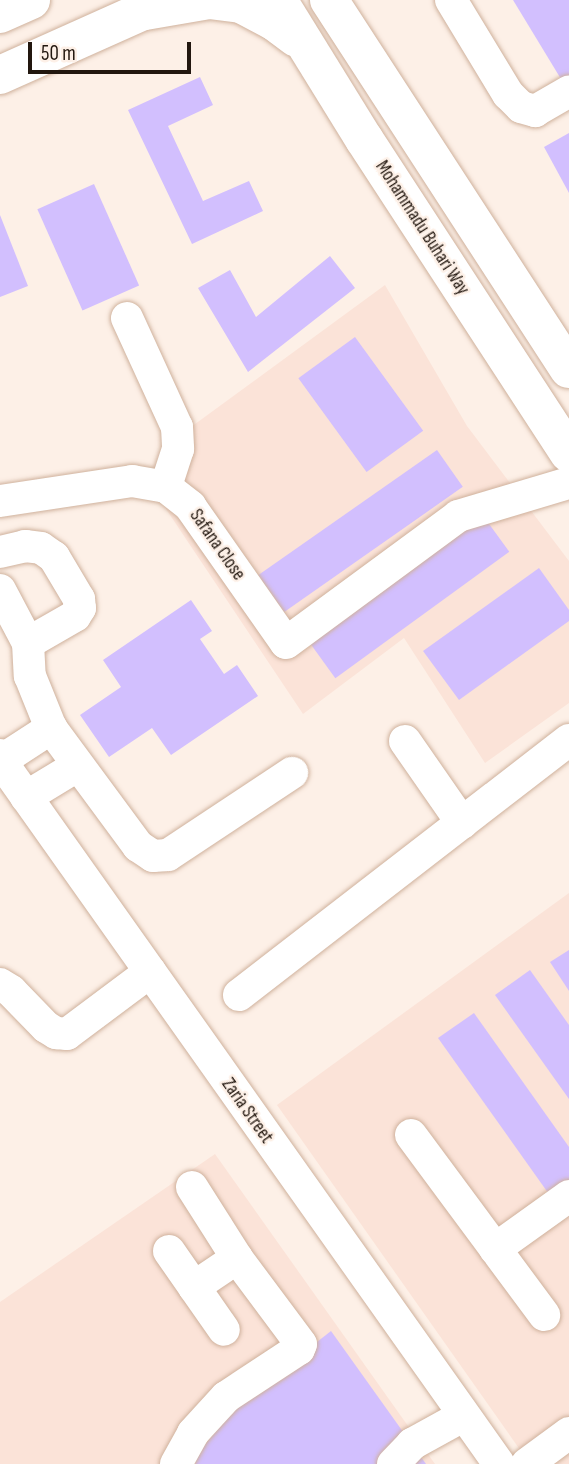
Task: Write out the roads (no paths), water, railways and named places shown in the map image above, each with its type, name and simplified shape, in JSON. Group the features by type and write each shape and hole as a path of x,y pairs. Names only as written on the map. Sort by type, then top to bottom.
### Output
{"main road":[{"path":"0,14 32,0"},
{"path":"0,75 156,5 209,0 241,4 275,22 308,47"},
{"name":"Mohammadu Buhari Way","path":"278,0 569,453"},
{"path":"333,3 569,369"}],"street":[{"path":"451,0 508,94 521,107 535,111 569,91"},
{"path":"0,501 132,481 166,487 178,449 177,426 127,317"},
{"name":"Safana Close","path":"166,487 190,506 285,643 458,516 569,484"},
{"path":"0,552 25,546 41,548 54,557 79,599 80,608 75,616 28,643"},
{"path":"0,590 28,643 30,676 51,728 138,846 153,856 168,855 292,773"},
{"path":"3,766 51,728"},
{"path":"239,995 569,740"},
{"path":"405,741 462,823"},
{"name":"Zaria Street","path":"3,766 499,1464"},
{"path":"26,797 77,766"},
{"path":"0,984 11,990 46,1027 56,1033 67,1034 149,972"},
{"path":"411,1135 544,1315"},
{"path":"176,1464 193,1433 226,1397 299,1349 300,1345 237,1258 192,1187"},
{"path":"495,1249 569,1196"},
{"path":"169,1251 224,1330"},
{"path":"194,1287 237,1258"},
{"path":"393,1464 412,1444 463,1416"},
{"path":"527,1464 569,1433"}]}
